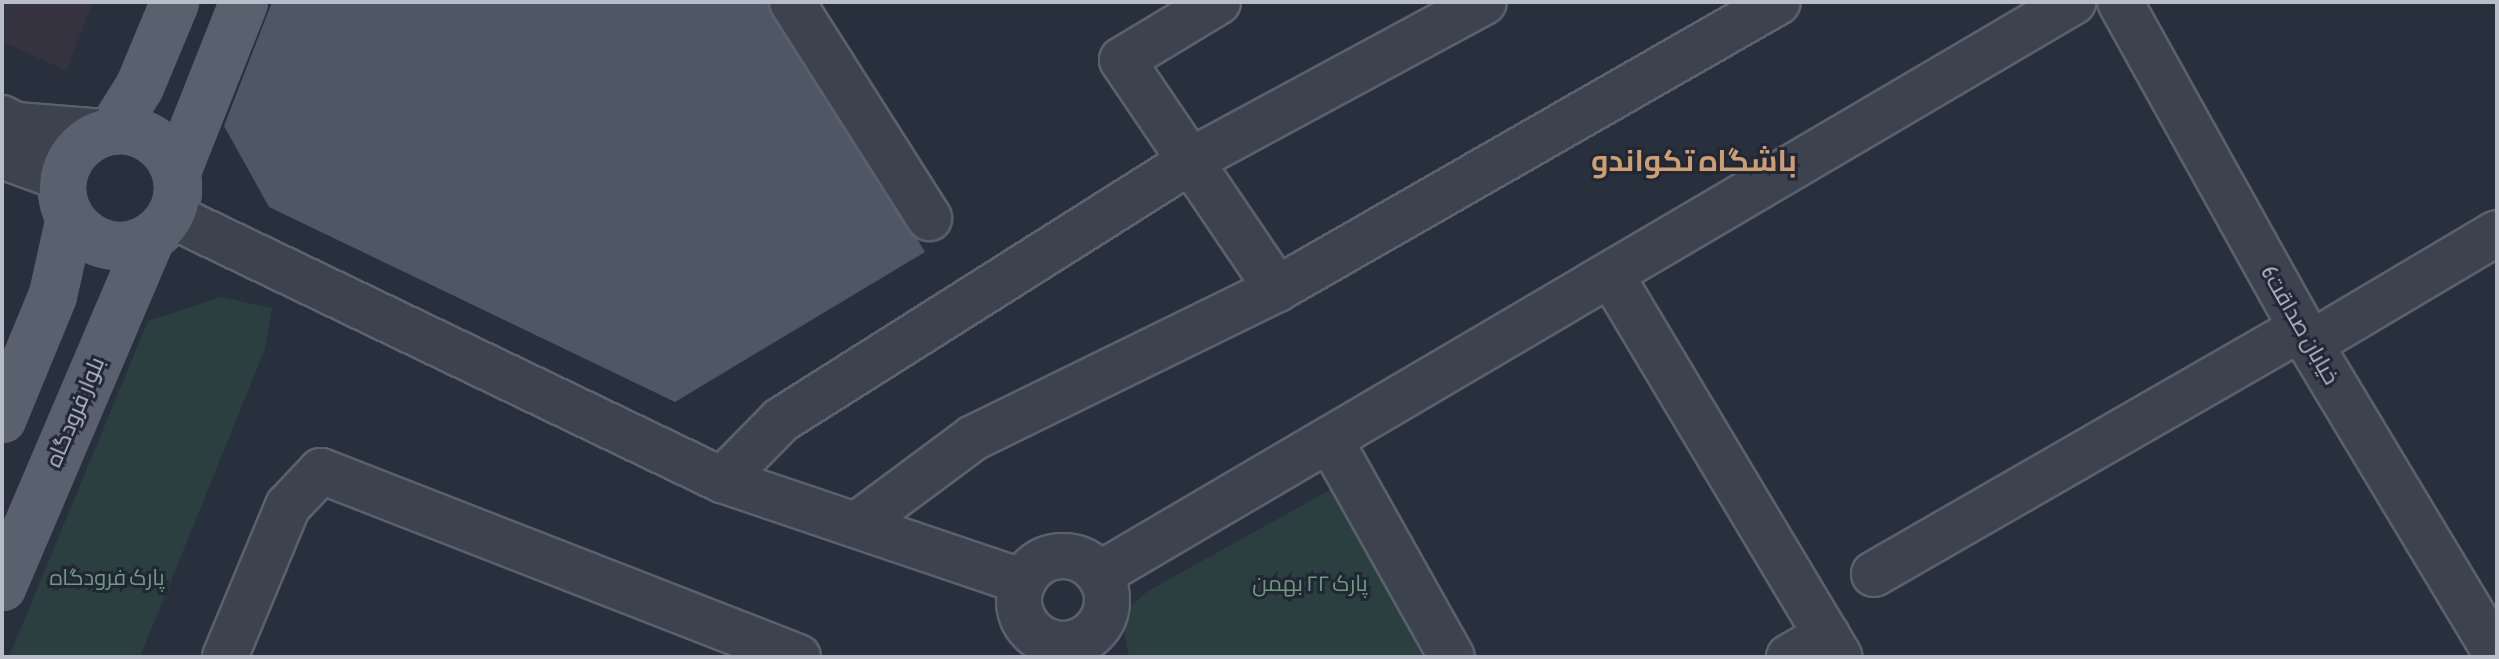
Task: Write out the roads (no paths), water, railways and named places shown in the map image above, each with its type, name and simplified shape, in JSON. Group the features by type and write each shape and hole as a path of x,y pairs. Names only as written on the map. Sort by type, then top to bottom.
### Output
{"main road":[{"path":"2,419 53,295 66,198 78,148 108,131 140,86 175,2"},
{"path":"66,198 79,231 106,245 161,227 177,171 244,2"},
{"path":"108,131 149,137 177,171"},
{"name":"بلوار فرودگاه","path":"2,587 161,227"}],"street":[{"path":"792,2 929,218"},
{"path":"1218,2 1122,60 1277,289"},
{"path":"722,480 781,420 1190,161 1484,2"},
{"path":"856,525 973,438 1277,289 1778,2"},
{"path":"1100,574 2073,2"},
{"name":"خیابان صداقت6","path":"2120,2 2305,336 2484,647"},
{"path":"66,198 4,153 16,125 108,131"},
{"path":"161,227 722,480 1023,582"},
{"path":"1874,574 2497,233"},
{"path":"1611,275 1834,646 1789,657"},
{"path":"1330,440 1452,657"},
{"path":"225,657 288,506 321,471 798,657"},
{"path":"1053,557 1079,558 1100,574 1106,587 1106,615 1094,647 1057,644 1035,634 1021,614 1023,582 1053,557"}],"district":[{"name":"باشگاه تکواندو","path":"1694,160"}],"park label":[{"name":"پارک فرودگاه","path":"107,578"},
{"name":"پارک ۲۲ بهمن","path":"1310,584"}]}
